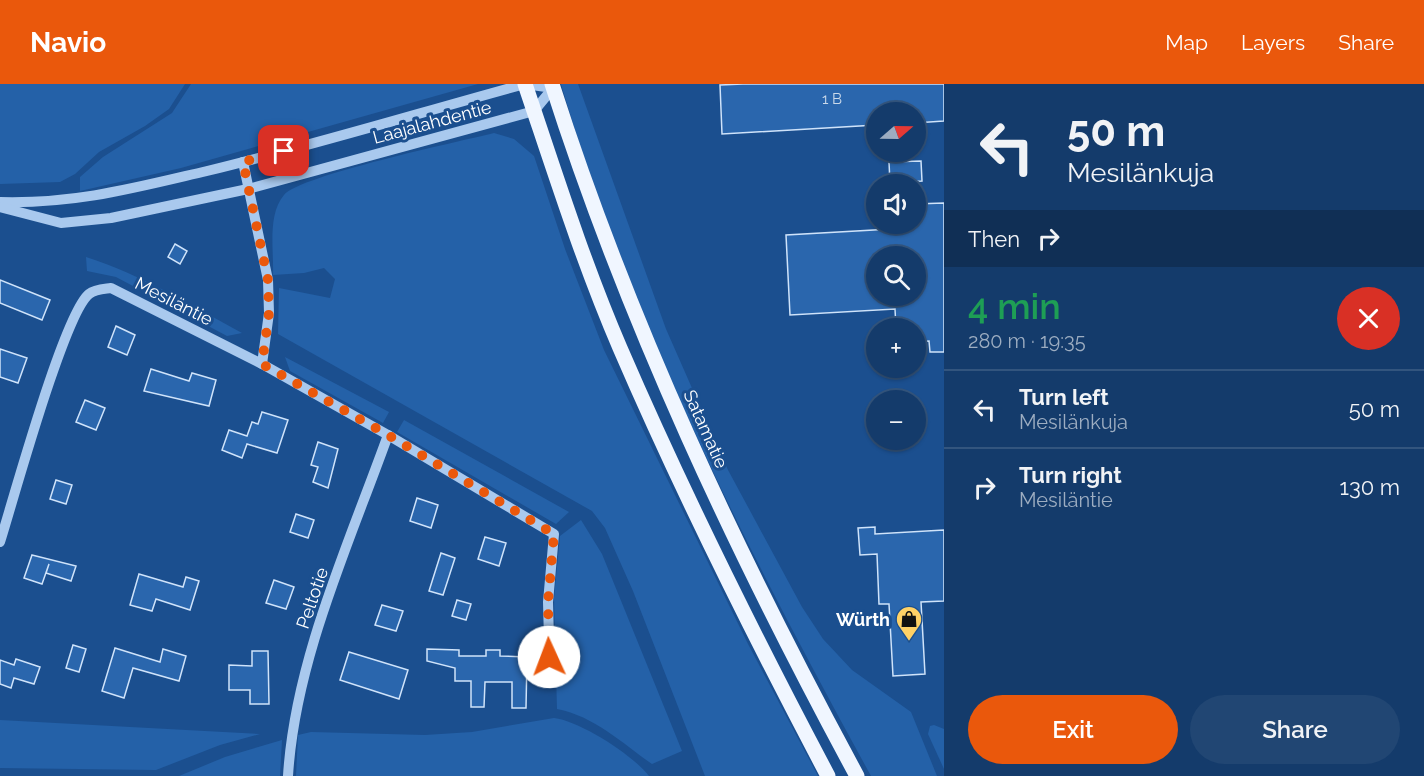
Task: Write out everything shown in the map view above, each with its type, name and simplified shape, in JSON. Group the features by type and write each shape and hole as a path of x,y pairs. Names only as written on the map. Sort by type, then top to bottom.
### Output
{"main road":[{"path":"525,84 580,248 620,348 757,642 828,776"},
{"name":"Satamatie","path":"552,86 603,232 661,377 779,630 856,776"}],"street":[{"name":"Laajalahdentie","path":"0,202 45,203 97,196 243,162 525,84 552,86"},
{"path":"534,111 552,86"},
{"name":"Laajalahdentie","path":"0,207 61,223 111,218 248,189 534,111"},
{"path":"243,162 268,280 269,313 262,364"},
{"name":"Mesiläntie","path":"0,542 61,349 77,312 88,295 98,290 111,288 262,364 388,435 554,534 548,602 550,678"},
{"name":"Peltotie","path":"288,776 290,732 317,632 388,435"}],"shaded area":[{"path":"0,84 185,84 169,109 145,126 99,152 75,174 60,182 0,184"},
{"path":"191,84 478,84 181,168 80,191 80,177 103,157 172,113"},
{"path":"561,84 578,84 666,329 728,470 802,607 823,639 852,670 911,712 937,776 871,776 738,524 658,351 622,264"},
{"path":"494,133 514,139 534,156 565,249 604,350 748,644 818,776 705,776 633,591 605,528 592,511 278,334 279,288 330,298 335,279 324,268 304,273 273,275 273,223 284,195 296,187 348,169"},
{"path":"86,257 147,282 242,333 227,336 116,277 87,271"},
{"path":"285,357 389,412 383,423 290,371"},
{"path":"404,420 569,512 556,524 397,432"},
{"path":"581,520 602,554 682,751 652,764 595,724 557,709 554,598 560,536"},
{"path":"554,718 578,725 605,740 631,758 649,776 296,776 298,735 311,732 425,735 472,732"},
{"path":"0,720 260,734 220,745 156,770 0,768"},
{"path":"934,725 944,729 944,769 928,734 930,726"},
{"path":"282,740 280,776 179,776 225,757"}],"building":[{"path":"944,84 944,121 926,122 926,102 866,102 866,126 722,134 720,85"},
{"path":"889,162 921,162 922,174 890,174"},
{"path":"944,203 944,352 930,352 929,341 926,341 926,318 895,318 895,309 790,315 786,235 866,230 866,234 926,234 926,204"},
{"path":"175,244 187,251 180,264 168,257"},
{"path":"0,280 50,300 42,320 0,303"},
{"path":"116,326 135,335 127,355 108,347"},
{"path":"0,349 27,358 18,383 0,377"},
{"path":"151,369 189,381 192,373 216,380 209,406 144,391"},
{"path":"85,400 105,408 96,430 76,422"},
{"path":"262,412 288,420 277,453 247,444 242,458 222,450 229,430 247,436 252,422 258,424"},
{"path":"318,442 338,449 328,488 313,482 318,467 311,465"},
{"path":"56,480 72,485 66,504 50,499"},
{"path":"417,498 438,505 431,528 410,521"},
{"path":"296,514 314,520 308,538 290,532"},
{"path":"875,527 875,534 944,530 944,601 921,602 925,674 893,676 889,604 879,604 877,554 860,555 858,528"},
{"path":"485,537 506,543 499,566 478,559"},
{"path":"441,553 455,558 443,595 429,591"},
{"path":"32,555 76,566 71,581 46,573 49,564 42,584 24,578"},
{"path":"139,574 183,587 186,577 199,581 190,610 156,599 152,611 130,605"},
{"path":"274,580 294,587 286,609 266,603"},
{"path":"457,600 471,604 466,620 452,616"},
{"path":"382,605 403,611 396,631 375,625"},
{"path":"73,645 86,649 79,672 66,668"},
{"path":"115,648 160,662 163,649 186,656 179,681 133,668 124,698 102,691"},
{"path":"427,649 459,650 459,656 486,656 486,650 500,650 500,656 527,657 526,708 512,708 512,682 485,682 484,707 471,707 471,681 455,681 455,668 427,661"},
{"path":"252,651 268,651 269,704 250,704 250,690 229,690 229,665 252,666"},
{"path":"349,652 408,670 399,699 340,680"},
{"path":"16,659 40,667 34,684 14,678 11,688 0,684 0,660 14,665"}],"place":[{"name":"Würth","path":"909,642"}],"route":[{"path":"284,151 243,162 268,280 269,313 262,364 388,435 554,534 548,602 549,657"}]}
